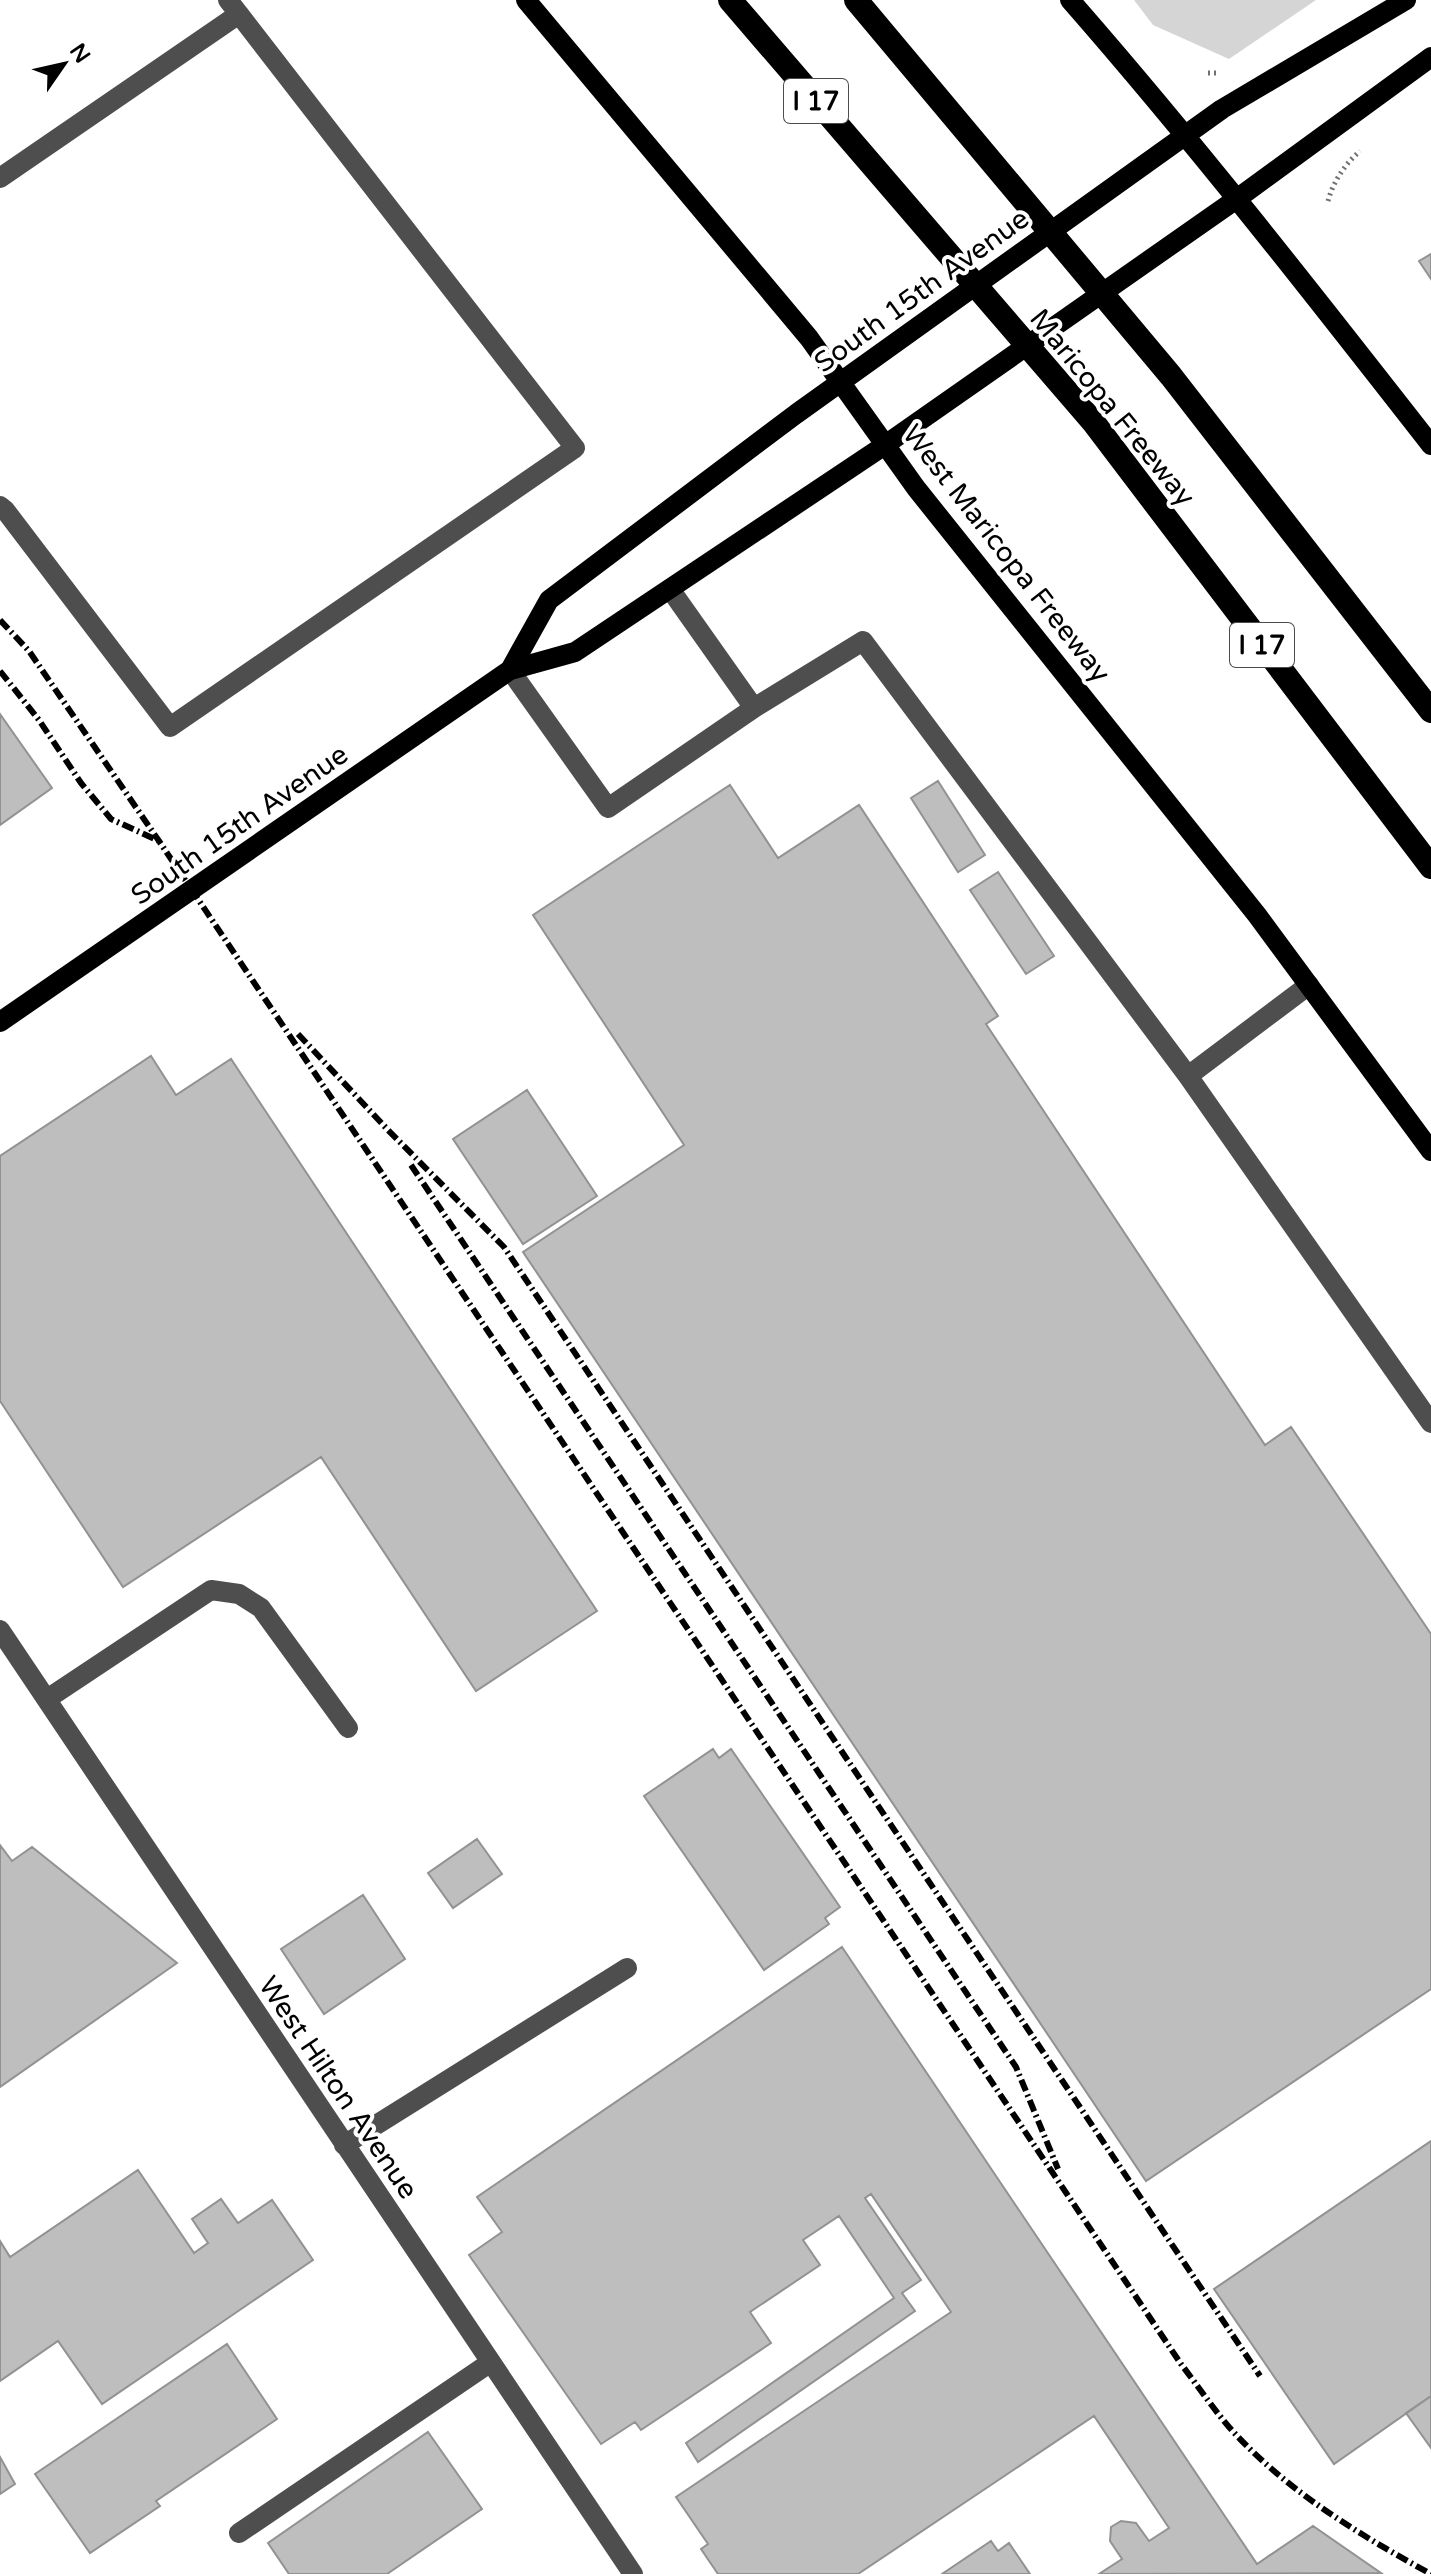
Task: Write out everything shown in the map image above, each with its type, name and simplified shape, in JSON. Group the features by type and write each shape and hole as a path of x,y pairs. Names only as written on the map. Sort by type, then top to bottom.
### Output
{"highway":[{"name":"Maricopa Freeway","path":"730,0 1094,423 1431,867"},
{"path":"856,0 1171,376 1431,711"}],"main road":[{"name":"West Maricopa Freeway","path":"526,0 809,338 916,488 1257,915 1431,1151"},
{"path":"1070,0 1238,198 1431,445"},
{"name":"South 15th Avenue","path":"510,670 549,600 841,382 1222,109 1406,0"},
{"name":"South 15th Avenue","path":"0,1022 510,670 575,652 885,445 1238,198 1431,57"}],"street":[{"path":"0,178 233,7 575,448 170,727 0,506"},
{"path":"670,589 754,708"},
{"path":"510,670 608,808 754,708 863,641 1188,1076 1431,1423"},
{"path":"1188,1076 1309,985"},
{"path":"47,1699 211,1590 239,1594 261,1608 348,1728"},
{"name":"West Hilton Avenue","path":"0,1630 633,2574"},
{"path":"344,2145 627,1968"},
{"path":"239,2533 491,2362"}],"path":[{"path":"1328,201 1348,161 1372,141"}],"shaded area":[{"path":"1134,0 1316,0 1229,59 1153,25"}],"building":[{"path":"1431,254 1431,279 1419,261"},
{"path":"0,714 52,788 0,825"},
{"path":"938,781 985,855 958,872 911,798"},
{"path":"730,785 778,858 859,805 998,1016 986,1024 1265,1445 1291,1427 1431,1634 1431,1989 1146,2181 523,1252 684,1145 533,915"},
{"path":"998,872 1054,956 1026,974 970,890"},
{"path":"151,1056 176,1095 231,1059 597,1611 476,1691 321,1457 123,1587 0,1401 0,1156"},
{"path":"527,1090 597,1196 523,1244 453,1139"},
{"path":"713,1749 719,1758 731,1749 840,1907 825,1918 829,1924 764,1970 644,1796"},
{"path":"477,1839 502,1874 453,1908 428,1873"},
{"path":"0,1845 12,1861 32,1847 177,1963 0,2087"},
{"path":"363,1895 405,1959 324,2014 281,1949"},
{"path":"842,1947 1257,2564 1313,2526 1381,2573 1099,2574 1122,2559 1110,2541 1111,2527 1121,2521 1136,2523 1149,2541 1169,2528 1094,2416 858,2574 718,2574 701,2549 708,2544 676,2497 951,2312 871,2194 865,2198 921,2280 902,2293 915,2311 698,2462 686,2443 894,2298 839,2216 803,2240 820,2265 750,2312 771,2343 641,2430 635,2422 601,2444 469,2255 502,2232 477,2197"},
{"path":"1431,2141 1431,2396 1334,2464 1214,2289"},
{"path":"138,2170 194,2253 208,2243 192,2219 221,2199 238,2223 272,2200 313,2260 102,2404 58,2341 0,2381 0,2241 10,2257"},
{"path":"227,2344 277,2419 156,2501 160,2506 90,2553 35,2474"},
{"path":"1431,2396 1431,2448 1406,2413"},
{"path":"428,2432 482,2509 387,2574 289,2574 268,2543"},
{"path":"0,2457 15,2484 0,2494"},
{"path":"991,2541 998,2551 1009,2543 1030,2574 942,2574"}],"railway":[{"path":"0,620 29,651 159,841 1181,2364 1229,2427 1274,2471 1350,2527 1431,2574"},
{"path":"0,671 111,819 159,841"},
{"path":"298,1034 504,1247 1260,2376"},
{"path":"411,1165 1016,2067 1058,2169"}]}
